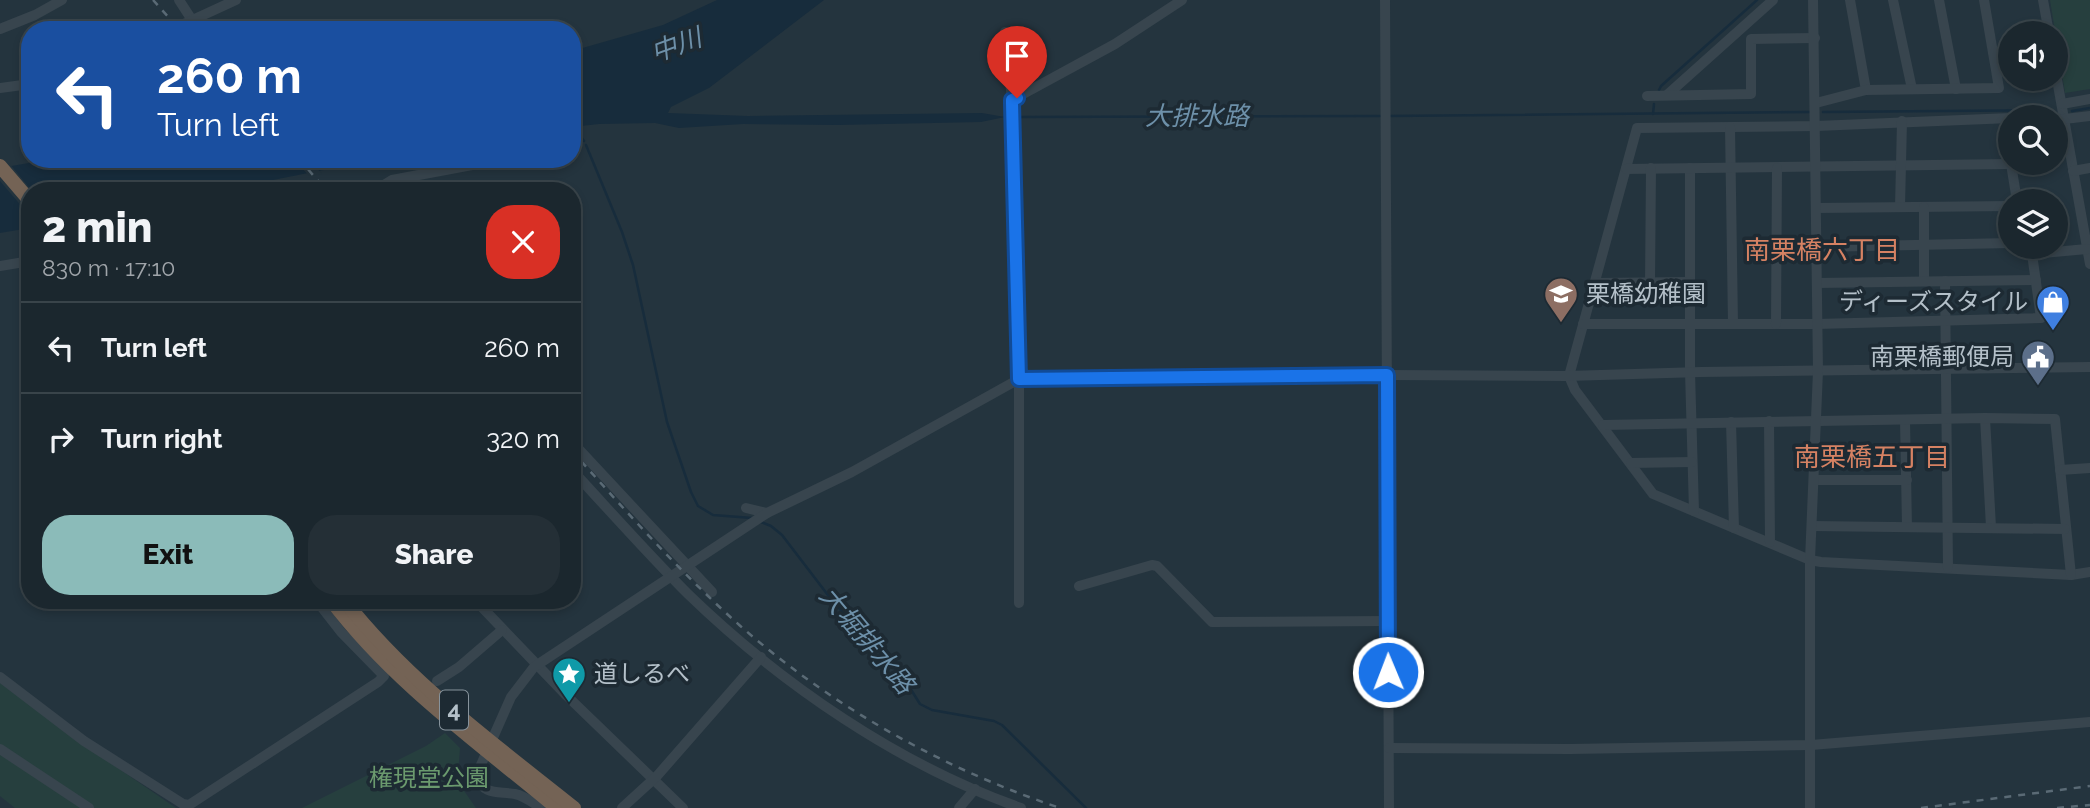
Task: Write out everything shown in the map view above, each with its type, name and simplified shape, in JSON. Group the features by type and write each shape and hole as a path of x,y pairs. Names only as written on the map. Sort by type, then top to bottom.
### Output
{"highway":[{"path":"0,166 21,190"},
{"name":"4","path":"338,609 406,682 575,808"},
{"name":"4","path":"351,609 411,673 557,808"}],"street":[{"path":"0,29 35,15 62,0"},
{"path":"178,0 188,21"},
{"path":"191,21 236,0"},
{"path":"1012,103 1115,44 1182,0"},
{"path":"1385,0 1389,808"},
{"path":"1667,95 1773,0"},
{"path":"1810,808 1810,559 1818,371 1813,0"},
{"path":"1850,0 1866,90"},
{"path":"1893,0 1912,89"},
{"path":"1939,0 1956,89"},
{"path":"1816,103 1866,90 1999,88 1984,0"},
{"path":"2043,0 2047,21"},
{"path":"1005,32 1012,103 1019,379 1019,603"},
{"path":"1647,96 1751,94 1751,39 1815,38"},
{"path":"0,88 21,84"},
{"path":"2059,91 2062,104 2090,99"},
{"path":"2068,119 2090,116"},
{"path":"1998,118 1637,128 1569,376 1575,390 1653,494 1810,559 1821,562 2071,575 2090,572"},
{"path":"1900,207 1902,121"},
{"path":"1730,127 1734,324"},
{"path":"2068,151 2090,264"},
{"path":"1626,169 1998,164"},
{"path":"389,182 456,168"},
{"path":"1650,282 1651,168"},
{"path":"1690,168 1690,372 1694,511"},
{"path":"1776,324 1777,168"},
{"path":"2073,171 2090,168"},
{"path":"1817,208 1998,206"},
{"path":"1924,207 1924,281"},
{"path":"1818,247 1998,243"},
{"path":"2068,250 2087,249"},
{"path":"1583,324 1817,324 2042,318 2032,259"},
{"path":"0,266 21,262"},
{"path":"1817,283 2036,280"},
{"path":"1945,281 1948,568"},
{"path":"1595,283 1690,282"},
{"path":"541,808 523,796 489,792 482,788 475,776 511,697 539,664 767,513 852,472 1019,379 1569,376 2090,367"},
{"path":"1985,418 1991,527"},
{"path":"1603,425 2055,419 2071,575"},
{"path":"1905,420 1907,527"},
{"path":"1769,421 1770,542"},
{"path":"1731,422 1734,528"},
{"path":"581,452 712,592"},
{"path":"1631,463 1692,462"},
{"path":"2060,470 2090,468"},
{"path":"581,480 671,576 761,657 837,715 881,742 975,789 1021,808"},
{"path":"1815,480 1907,480"},
{"path":"746,508 767,513"},
{"path":"1812,526 2066,528"},
{"path":"1079,586 1152,565 1157,566 1208,621 1212,622 1387,621"},
{"path":"0,677 83,741 183,804 189,804 384,676 323,609"},
{"path":"483,609 566,695 683,808"},
{"path":"437,681 459,667 502,630"},
{"path":"622,808 654,779 761,657"},
{"path":"1389,748 1570,749 1811,745 2090,722"},
{"path":"0,749 89,808"},
{"path":"958,808 975,789"}],"green space":[{"path":"2050,0 2090,0 2090,89 2065,93 2068,91 2068,21 2053,21"},
{"path":"0,683 176,808 15,808 0,796"},
{"name":"権現堂公園","path":"445,733 460,748 460,785 476,808 302,808 426,746"}],"water":[{"name":"中川","path":"717,0 824,0 709,88 671,107 668,113 748,116 982,113 1005,117 981,122 743,124 679,128 655,123 581,126 581,48 663,25"},
{"path":"21,164 21,168 334,168 263,182 21,182 21,230 0,233 0,168"}],"pier":[{"path":"9,163 25,182 21,182 21,206 0,181 0,165"},
{"path":"302,168 317,168 322,174 309,176"}],"waterway":[{"path":"1659,90 1757,0"},
{"path":"1653,114 1654,104"},
{"path":"2072,111 2090,108"},
{"path":"1823,112 1998,110"},
{"name":"大排水路","path":"1388,116 1809,112"},
{"name":"大排水路","path":"1016,117 1380,116"},
{"name":"大堀排水路","path":"581,137 584,141"},
{"name":"大堀排水路","path":"586,145 633,265 667,422 691,492 698,506 713,515 752,518"},
{"name":"大堀排水路","path":"761,522 782,535 834,603 900,672 920,704 932,710 994,721 1002,725 1086,808"}],"railway":[{"path":"153,0 172,21"},
{"path":"307,168 319,182"},
{"path":"581,461 690,578 745,630 786,663 828,693 917,747 964,770 1060,808"},
{"path":"1921,808 2090,786"},
{"path":"2057,808 2090,805"}],"place":[{"name":"栗橋幼稚園","path":"1561,324"},
{"name":"ディーズスタイル","path":"2053,332"},
{"name":"南栗橋郵便局","path":"2038,387"},
{"name":"道しるべ","path":"569,704"}],"district":[{"name":"南栗橋六丁目","path":"1822,250"},
{"name":"南栗橋五丁目","path":"1872,457"}],"route":[{"path":"1017,98 1012,100 1012,103 1019,379 1387,375 1388,672"}]}
